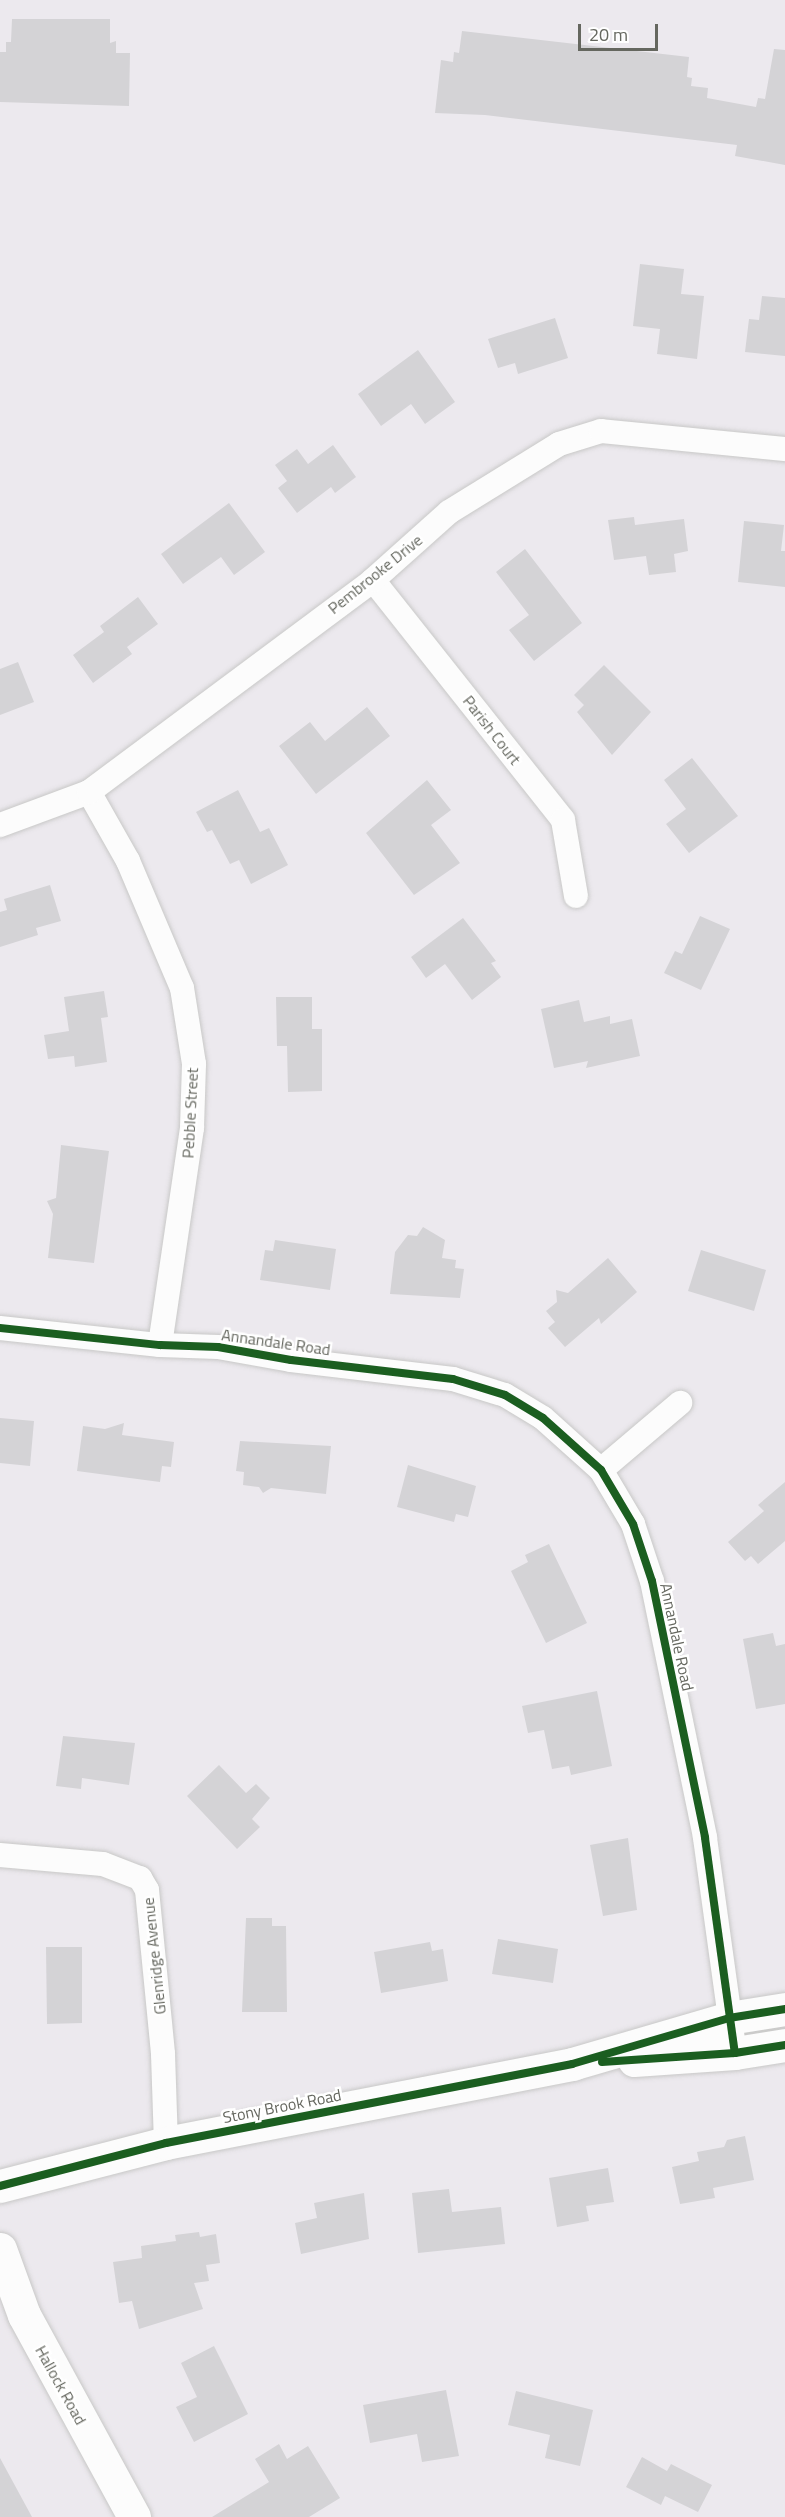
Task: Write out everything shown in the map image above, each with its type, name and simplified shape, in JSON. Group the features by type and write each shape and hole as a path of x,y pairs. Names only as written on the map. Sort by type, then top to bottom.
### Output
{"main road":[{"name":"Stony Brook Road","path":"0,2186 166,2143 572,2064 729,2018 785,2009"},
{"name":"Stony Brook Road","path":"572,2064 735,2053 785,2045"},
{"name":"Hallock Road","path":"0,2249 24,2315 134,2517"}],"street":[{"name":"Pembrooke Drive","path":"0,825 89,792 372,580 449,512 558,444 601,431 785,449"},
{"name":"Parish Court","path":"372,580 563,820 576,896"},
{"name":"Pebble Street","path":"89,792 128,861 182,988 194,1064 188,1162 160,1345"},
{"name":"Annandale Road","path":"0,1328 160,1345 218,1347 291,1360 453,1379 505,1395 543,1418 601,1470 633,1524 652,1581 705,1838 735,2053"},
{"path":"601,1470 680,1404"},
{"name":"Glenridge Avenue","path":"0,1855 114,1867 140,1878 147,1890 163,2054 166,2143"}],"building":[{"path":"12,19 110,19 110,43 116,41 116,53 130,53 129,106 0,102 0,52 6,52 6,42 11,42"},
{"path":"462,31 689,57 687,77 692,78 691,86 708,88 707,98 756,107 758,98 765,99 774,49 785,50 785,165 735,156 737,145 485,115 435,113 441,60 453,62 454,52 459,53"},
{"path":"640,264 684,269 681,294 704,296 697,359 657,354 660,329 633,326"},
{"path":"762,296 785,298 785,356 745,352 749,319 759,320"},
{"path":"555,318 568,358 518,374 515,363 498,368 488,339"},
{"path":"418,350 455,402 425,424 411,404 381,426 358,394"},
{"path":"333,445 356,477 335,493 331,487 297,513 278,488 287,481 275,465 297,449 308,464"},
{"path":"229,503 265,552 234,575 221,557 183,584 161,554"},
{"path":"634,517 635,525 684,519 688,551 674,554 676,572 649,575 646,556 614,560 608,520"},
{"path":"744,521 784,525 781,551 785,551 785,587 738,582"},
{"path":"525,549 582,623 534,661 509,630 529,615 496,572"},
{"path":"138,597 158,624 127,647 132,654 93,683 73,655 104,632 100,626"},
{"path":"18,662 34,702 0,715 0,669"},
{"path":"604,665 651,712 612,755 577,712 584,705 574,695"},
{"path":"367,707 390,736 316,794 279,746 310,722 325,741"},
{"path":"692,758 738,816 689,853 666,824 686,809 664,780"},
{"path":"427,780 451,810 431,825 460,863 414,895 366,833"},
{"path":"238,790 260,832 269,828 288,865 251,884 239,860 230,864 212,830 207,832 196,812"},
{"path":"50,885 61,921 36,928 38,935 0,947 0,912 7,910 4,899"},
{"path":"700,916 730,929 701,990 664,973 675,951 682,954"},
{"path":"463,918 496,961 491,963 501,977 472,1000 445,964 426,978 411,957"},
{"path":"104,991 108,1017 101,1018 107,1062 75,1067 74,1056 48,1059 44,1035 69,1031 64,997"},
{"path":"276,997 312,997 312,1029 322,1029 322,1091 288,1092 287,1046 277,1046"},
{"path":"579,1000 584,1022 610,1016 610,1024 632,1019 640,1056 586,1068 588,1061 554,1068 541,1009"},
{"path":"61,1145 109,1151 94,1263 48,1258 53,1214 47,1201 56,1198"},
{"path":"423,1227 445,1240 442,1258 456,1260 455,1268 464,1269 460,1298 390,1294 395,1252 408,1235 417,1236"},
{"path":"275,1240 336,1249 330,1290 260,1280 265,1250 273,1251"},
{"path":"701,1250 766,1270 754,1311 688,1291"},
{"path":"608,1258 637,1292 601,1324 599,1318 565,1347 548,1328 555,1322 546,1311 557,1302 556,1290 568,1293"},
{"path":"0,1418 34,1421 30,1466 0,1463"},
{"path":"124,1423 122,1435 174,1442 171,1467 162,1466 160,1482 77,1471 83,1426 105,1429"},
{"path":"240,1441 331,1446 326,1494 271,1488 263,1493 259,1487 243,1485 244,1472 236,1471"},
{"path":"408,1465 476,1486 468,1517 456,1514 454,1522 397,1507"},
{"path":"785,1482 785,1541 758,1564 751,1556 745,1561 728,1542 764,1511 758,1505"},
{"path":"549,1544 587,1623 546,1643 511,1571 528,1562 525,1555"},
{"path":"773,1633 776,1646 785,1644 785,1704 756,1709 743,1639"},
{"path":"597,1691 612,1766 571,1775 569,1766 552,1769 544,1730 528,1733 522,1706"},
{"path":"63,1736 135,1743 129,1785 82,1778 81,1789 56,1786"},
{"path":"219,1765 246,1793 256,1784 270,1798 252,1819 260,1827 237,1849 187,1796"},
{"path":"628,1838 637,1910 603,1916 590,1845"},
{"path":"246,1918 272,1918 272,1926 286,1926 287,2012 242,2012"},
{"path":"498,1939 558,1949 553,1983 492,1974"},
{"path":"430,1942 432,1951 443,1949 448,1981 381,1993 374,1952"},
{"path":"46,1947 82,1947 82,2023 47,2024"},
{"path":"745,2136 754,2180 713,2188 715,2198 680,2204 672,2167 699,2161 697,2152 724,2147 727,2140"},
{"path":"608,2168 614,2202 586,2206 589,2221 557,2227 549,2178"},
{"path":"449,2189 452,2212 501,2207 505,2244 418,2253 412,2193"},
{"path":"364,2193 369,2239 301,2254 295,2223 317,2218 314,2203"},
{"path":"199,2232 200,2237 216,2234 220,2263 206,2265 209,2281 194,2283 203,2309 139,2329 132,2301 119,2303 113,2262 142,2258 141,2246 176,2241 175,2235"},
{"path":"214,2346 248,2414 194,2442 176,2407 197,2397 181,2363"},
{"path":"446,2390 459,2456 422,2462 417,2434 370,2443 363,2405"},
{"path":"516,2391 593,2410 580,2466 545,2458 550,2435 508,2425"},
{"path":"279,2444 287,2459 308,2446 340,2498 309,2517 212,2517 269,2482 255,2459"},
{"path":"642,2457 667,2471 671,2464 712,2485 698,2512 665,2496 661,2505 626,2487"},
{"path":"0,2458 32,2517 0,2517"}],"cycle path":[{"path":"0,1328 160,1345 218,1347 291,1360 453,1379 505,1395 543,1418 601,1470 633,1524 652,1581 705,1838 735,2053"},
{"path":"0,2186 166,2143 572,2064 729,2018 785,2009"},
{"path":"602,2062 735,2053 785,2045"}]}
